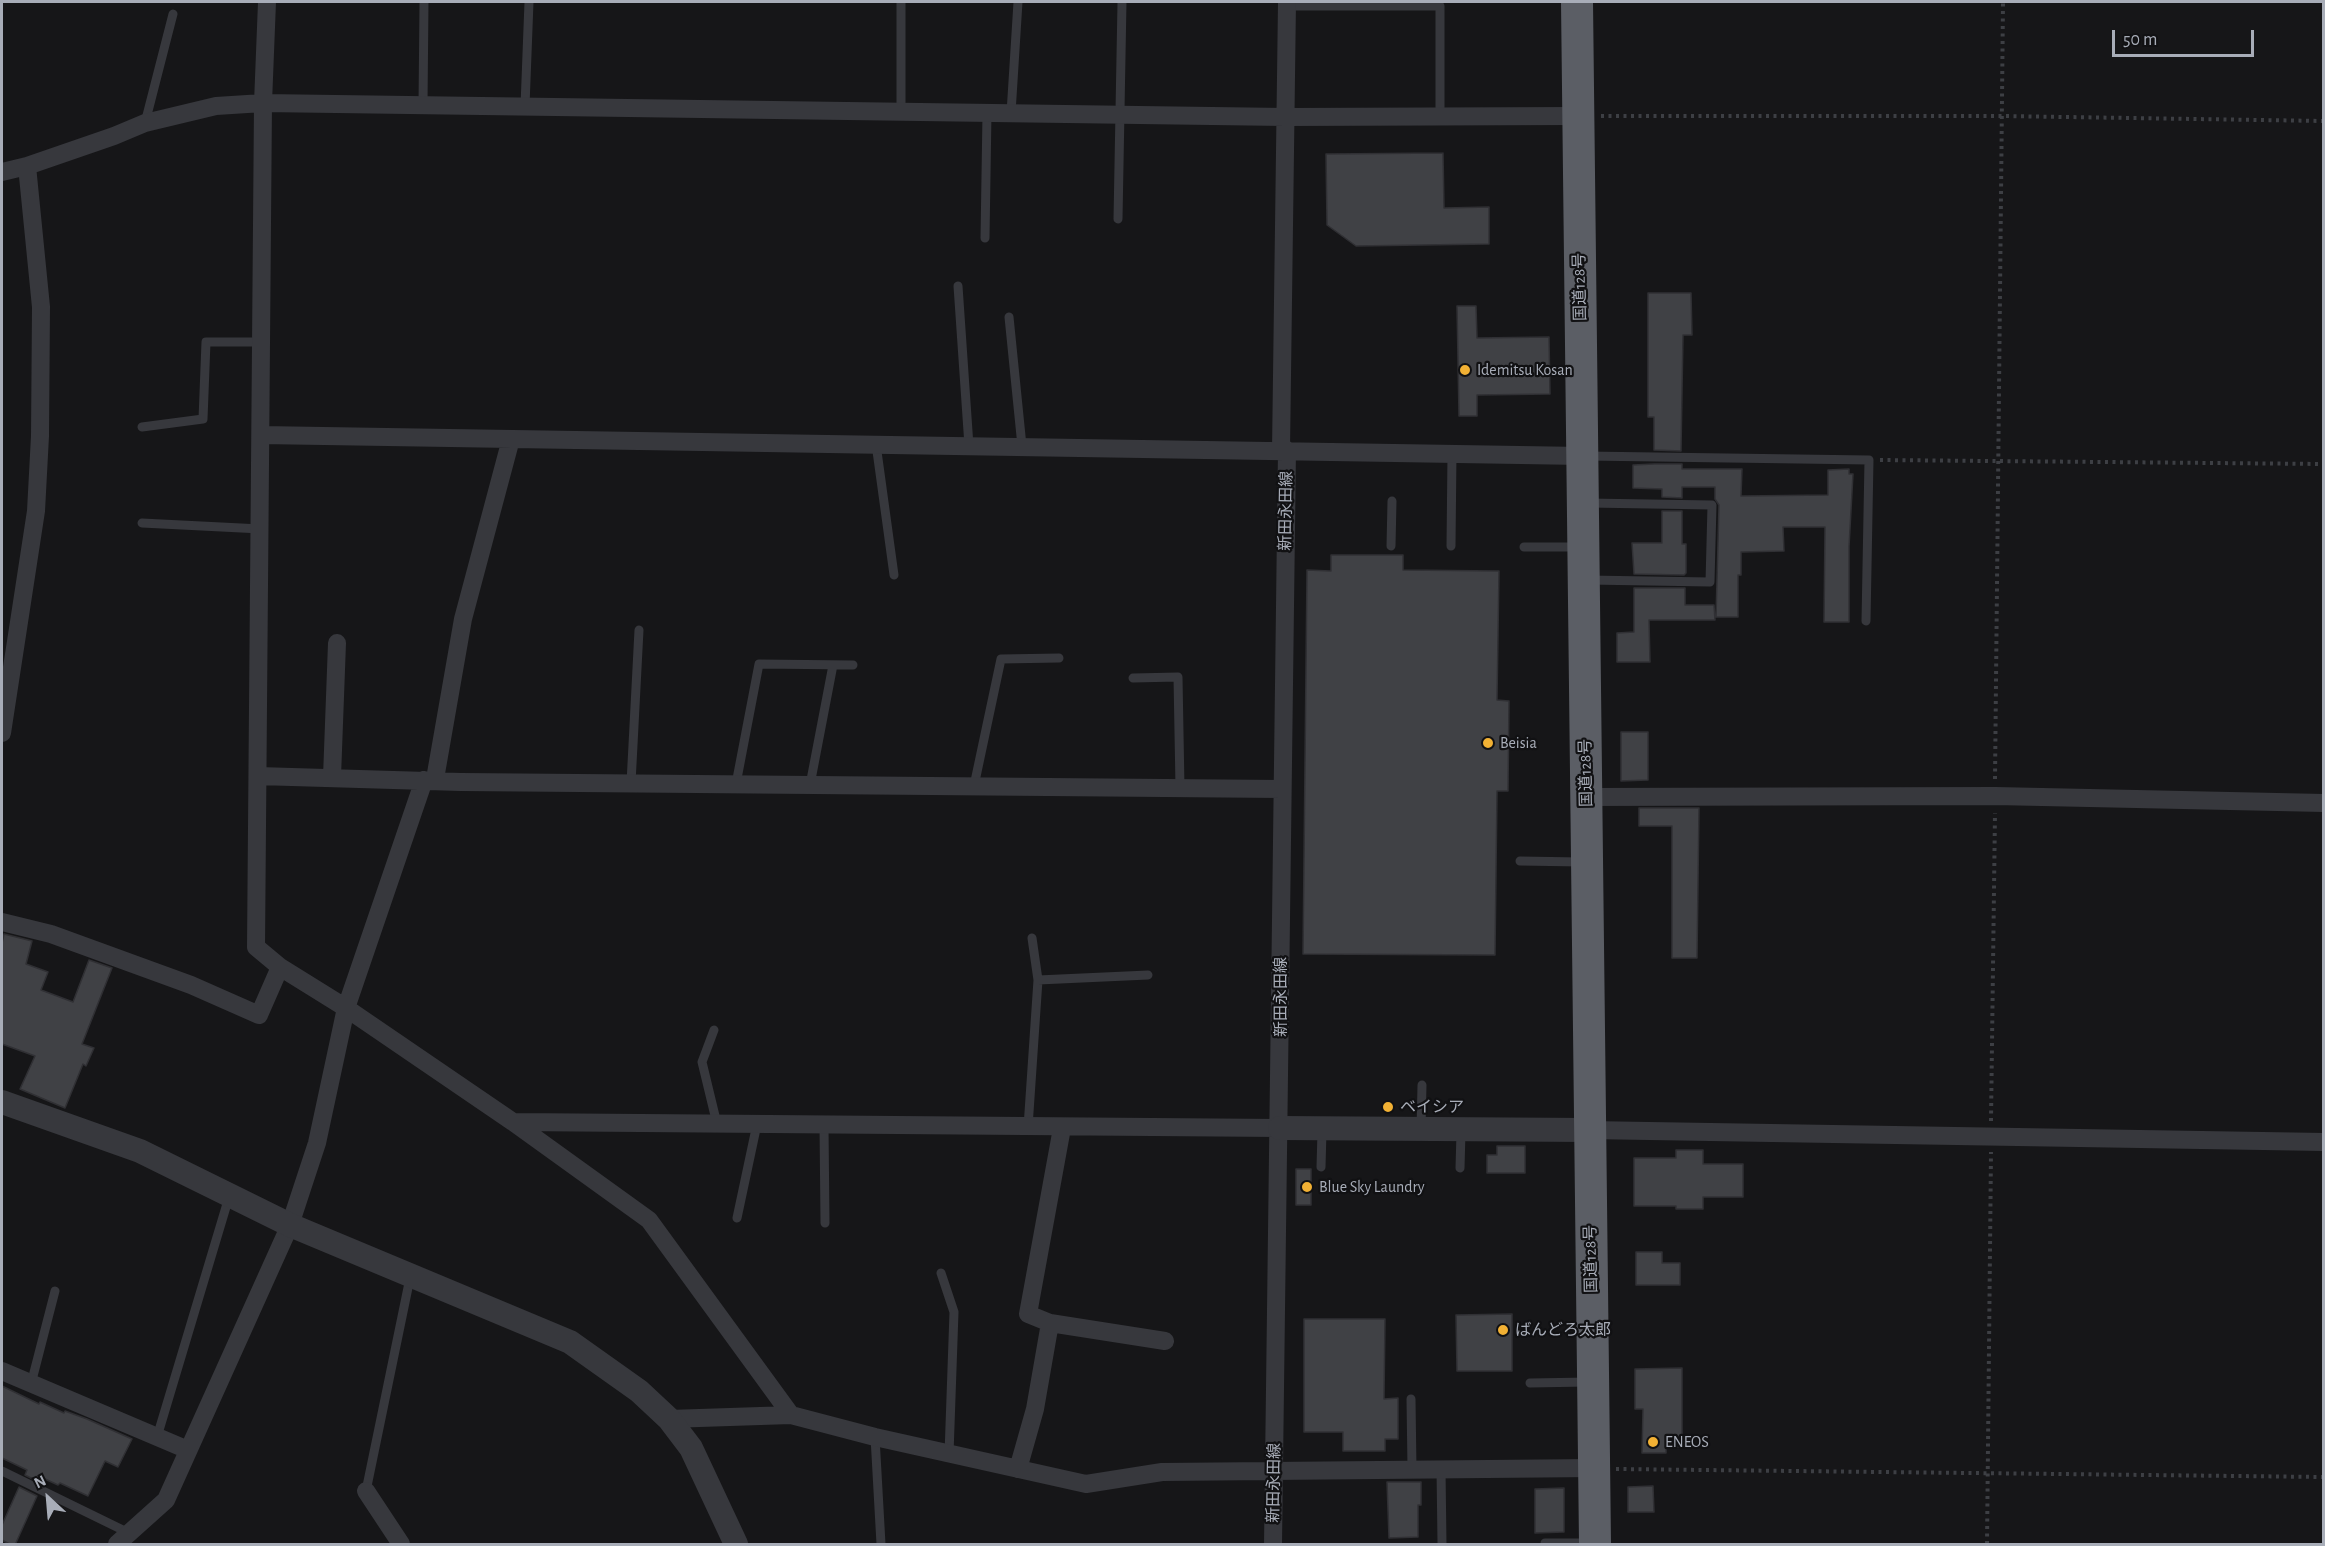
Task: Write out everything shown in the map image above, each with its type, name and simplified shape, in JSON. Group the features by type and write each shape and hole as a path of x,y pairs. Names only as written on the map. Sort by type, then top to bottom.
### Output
{"highway":[{"name":"国道128号","path":"1577,2 1588,1130 1595,1544"}],"street":[{"path":"267,2 263,103 256,947 280,967 346,1008 513,1122 649,1220 791,1415"},
{"name":"新田永田線","path":"1273,1545 1280,1128 1287,4"},
{"path":"2,172 27,166 145,123 216,106 263,103 1285,117 1577,116"},
{"path":"2,733 36,511 40,436 41,307 27,166"},
{"path":"261,435 1583,456"},
{"path":"123,1539 166,1500 290,1225 317,1143 346,1008 430,780 463,619 511,439"},
{"path":"332,777 338,643"},
{"path":"258,776 461,782 1282,789"},
{"path":"1586,797 1995,796 2324,802"},
{"path":"2,922 51,934 192,985 259,1015 280,967"},
{"path":"2,1102 140,1151 290,1225 570,1342 639,1391 669,1419 691,1448 736,1545"},
{"path":"513,1122 1062,1128 1588,1130 2324,1142"},
{"path":"1062,1128 1028,1314 1050,1323 1165,1341"},
{"path":"1018,1469 1035,1409 1050,1323"},
{"path":"2,1371 188,1450"},
{"path":"669,1419 791,1415 875,1437 1086,1484 1162,1472 1594,1468"},
{"path":"366,1491 401,1545"}],"lane":[{"path":"423,105 424,2"},
{"path":"525,106 529,2"},
{"path":"901,2 901,112"},
{"path":"1011,113 1018,2"},
{"path":"1118,219 1122,2"},
{"path":"1287,4 1440,6 1440,117"},
{"path":"145,123 173,14"},
{"path":"985,238 987,113"},
{"path":"958,286 969,446"},
{"path":"1009,317 1022,446"},
{"path":"142,427 203,419 206,342 262,342"},
{"path":"876,444 894,575"},
{"path":"1451,546 1452,453"},
{"path":"1583,456 1869,460 1866,621"},
{"path":"1391,546 1392,501"},
{"path":"1583,503 1712,505 1710,582 1584,580"},
{"path":"141,523 261,529"},
{"path":"1524,547 1584,547"},
{"path":"631,783 639,630"},
{"path":"974,786 1001,659 1059,658"},
{"path":"736,784 759,664 853,665"},
{"path":"810,785 833,665"},
{"path":"1133,678 1178,677 1180,788"},
{"path":"1520,861 1587,862"},
{"path":"1028,1127 1038,980 1032,938"},
{"path":"1038,980 1148,975"},
{"path":"714,1030 702,1062 717,1124"},
{"path":"1421,1129 1422,1085"},
{"path":"737,1218 757,1124"},
{"path":"824,1125 825,1222"},
{"path":"1321,1167 1322,1128"},
{"path":"1460,1168 1461,1129"},
{"path":"158,1437 230,1195"},
{"path":"940,1273 954,1312 949,1454"},
{"path":"366,1491 410,1275"},
{"path":"32,1384 56,1291"},
{"path":"1530,1383 1593,1382"},
{"path":"1411,1399 1412,1469"},
{"path":"875,1437 881,1545"},
{"path":"1441,1469 1442,1545"},
{"path":"2,1471 123,1539"},
{"path":"1545,1543 1595,1544"}],"path":[{"path":"1986,1545 2000,462 2003,2"},
{"path":"1577,116 2001,116 2324,121"},
{"path":"1869,460 2324,464"},
{"path":"1594,1468 2324,1477"}],"building":[{"path":"1443,153 1444,208 1489,207 1489,244 1356,246 1327,225 1326,154"},
{"path":"1648,293 1691,293 1692,335 1683,335 1681,451 1654,450 1654,417 1648,417"},
{"path":"1457,306 1476,306 1477,338 1549,337 1550,394 1477,395 1477,416 1459,416"},
{"path":"1682,464 1682,469 1742,469 1741,496 1828,495 1828,470 1849,469 1849,474 1853,474 1849,547 1849,622 1824,622 1825,527 1783,527 1784,551 1741,552 1741,575 1738,575 1738,617 1716,617 1719,505 1715,499 1715,487 1682,487 1682,498 1662,497 1662,489 1633,488 1633,465"},
{"path":"1662,511 1682,511 1682,544 1686,544 1686,573 1684,575 1634,574 1632,543 1662,543"},
{"path":"1331,555 1403,555 1403,570 1499,571 1497,700 1509,701 1508,791 1497,791 1495,955 1303,954 1307,570 1331,571"},
{"path":"1634,588 1685,588 1685,605 1714,605 1715,620 1649,620 1650,662 1617,662 1617,633 1634,632"},
{"path":"1621,732 1648,732 1648,780 1621,781"},
{"path":"1639,808 1699,808 1697,958 1672,958 1672,826 1639,826"},
{"path":"4,934 32,941 26,964 48,972 41,990 73,1002 89,960 112,968 82,1044 94,1048 86,1066 83,1064 65,1108 20,1089 35,1056 2,1044 2,943"},
{"path":"1497,1146 1525,1146 1525,1173 1487,1173 1487,1155 1497,1155"},
{"path":"1676,1150 1703,1150 1703,1164 1743,1164 1743,1197 1703,1197 1703,1209 1676,1209 1676,1206 1634,1206 1634,1158 1676,1158"},
{"path":"1296,1169 1311,1169 1311,1205 1296,1205"},
{"path":"1636,1252 1662,1252 1662,1263 1680,1263 1680,1285 1636,1285"},
{"path":"1512,1314 1512,1371 1457,1371 1456,1315"},
{"path":"1304,1319 1385,1319 1384,1399 1398,1398 1398,1439 1385,1439 1385,1451 1343,1451 1343,1432 1304,1432"},
{"path":"1682,1368 1682,1447 1666,1447 1666,1453 1642,1453 1643,1409 1635,1409 1635,1369"},
{"path":"2,1386 39,1404 40,1402 64,1413 65,1411 87,1419 132,1439 118,1467 105,1461 88,1496 60,1483 58,1485 45,1479 43,1484 25,1475 27,1470 2,1458"},
{"path":"1387,1482 1421,1482 1418,1537 1389,1538"},
{"path":"1653,1486 1654,1512 1628,1512 1628,1487"},
{"path":"19,1487 37,1496 15,1545 11,1545 2,1540 2,1525"},
{"path":"1564,1488 1564,1532 1535,1533 1535,1489"}],"place":[{"name":"Idemitsu Kosan","path":"1465,370"},
{"name":"Beisia","path":"1488,743"},
{"name":"ベイシア","path":"1388,1107"},
{"name":"Blue Sky Laundry","path":"1307,1187"},
{"name":"ばんどろ太郎","path":"1503,1330"},
{"name":"ENEOS","path":"1653,1442"}]}
